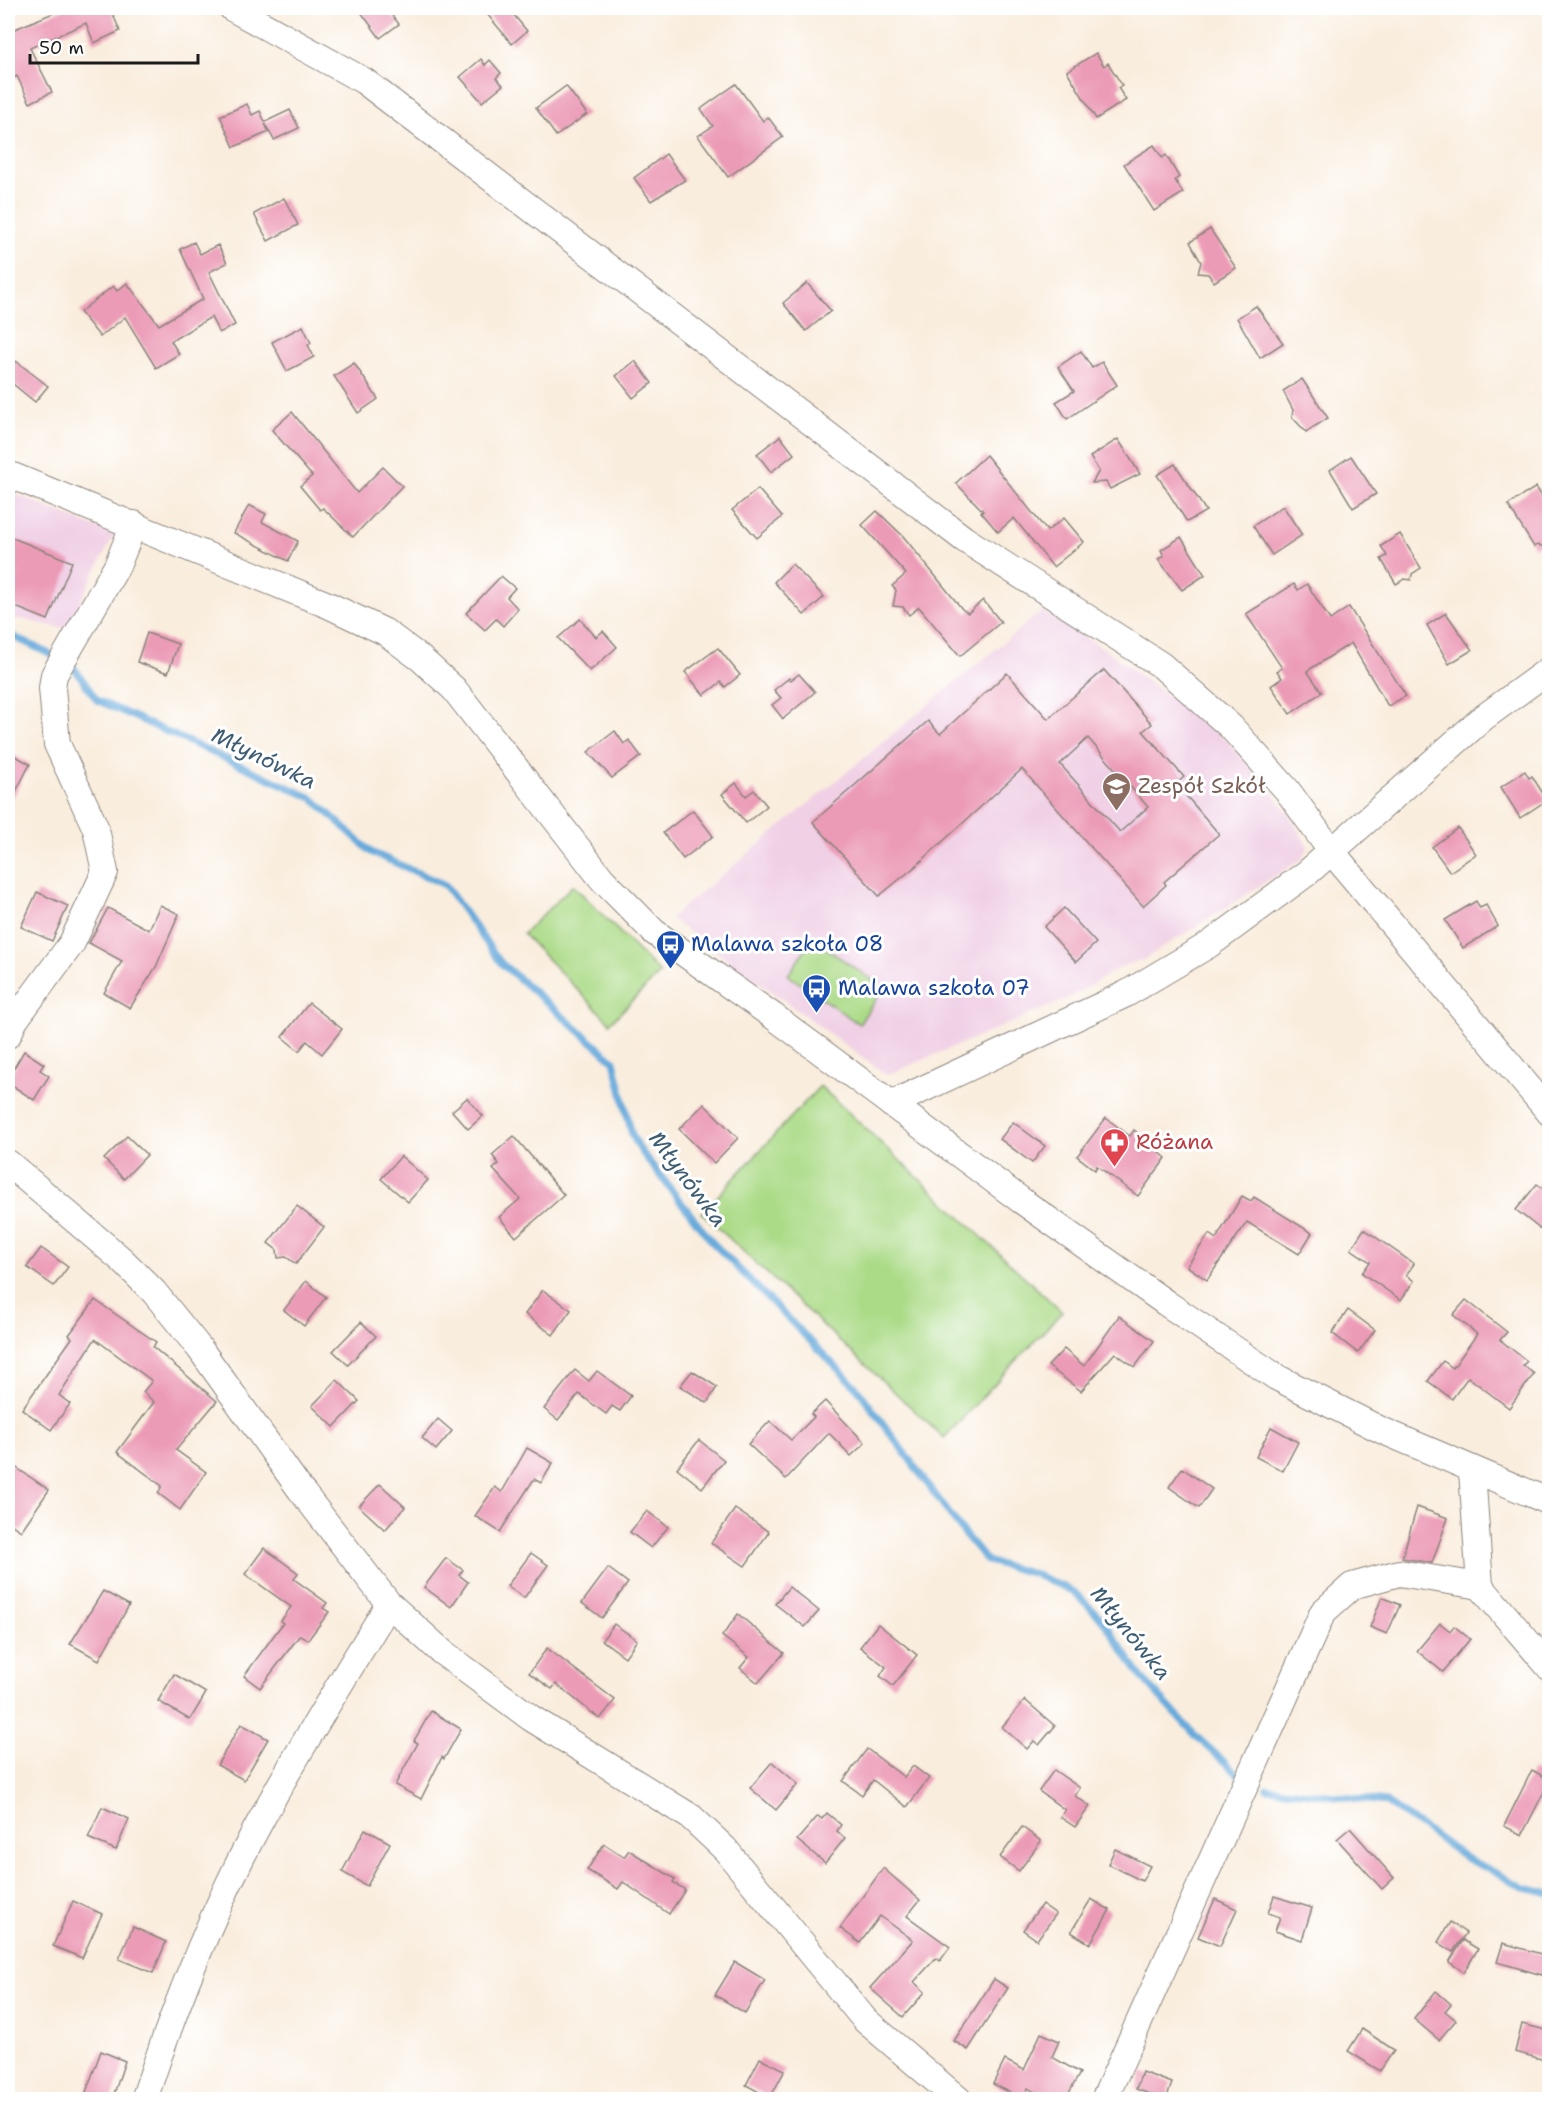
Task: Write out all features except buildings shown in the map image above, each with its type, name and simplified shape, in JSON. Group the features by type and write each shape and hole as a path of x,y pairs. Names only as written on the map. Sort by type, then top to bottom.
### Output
{"street":[{"path":"232,8 364,81 964,539 1161,666 1231,727 1287,790 1332,852 1550,1113"},
{"path":"8,474 328,605 385,632 420,658 454,689 602,879 654,932 773,1016 1166,1303 1276,1377 1381,1430 1472,1471 1550,1502"},
{"path":"8,1035 15,1020 72,943 105,872 96,829 57,744 52,688 54,675 117,566 134,524"},
{"path":"891,1104 1081,1016 1170,969 1250,917 1332,852 1483,718 1550,669"},
{"path":"8,1162 122,1260 154,1292 200,1349 300,1489 389,1604 442,1652 531,1718 691,1817 725,1850 865,2020 959,2100"},
{"path":"1472,1471 1480,1586 1550,1668"},
{"path":"1104,2100 1323,1612 1352,1586 1399,1573 1480,1586"},
{"path":"144,2100 188,1977 231,1878 313,1728 389,1604"}],"shaded area":[{"path":"8,491 114,535 66,629 21,619 8,620"},
{"path":"1042,611 1103,648 1228,741 1287,811 1308,847 1302,859 1143,960 1122,966 1067,999 887,1075 670,918"}],"green space":[{"path":"573,885 660,973 610,1023 523,934"},
{"path":"812,939 884,988 859,1024 788,975"},
{"path":"820,1086 1062,1312 944,1438 702,1213"}],"waterway":[{"name":"Młynówka","path":"8,634 58,658"},
{"name":"Młynówka","path":"68,663 72,665 97,700 312,798 371,852 445,885 501,963 614,1061 632,1135 641,1151 713,1243 857,1388 962,1531 987,1561 1034,1574 1074,1592 1102,1619 1139,1674 1196,1736 1241,1777"},
{"name":"Młynówka","path":"1267,1788 1386,1802 1466,1858 1525,1888 1550,1894"}],"place":[{"name":"Zespół Szkół","path":"1117,812"},
{"name":"Malawa szkoła 08","path":"670,970"},
{"name":"Malawa szkoła 07","path":"817,1014"},
{"name":"Różana","path":"1115,1168"}]}
